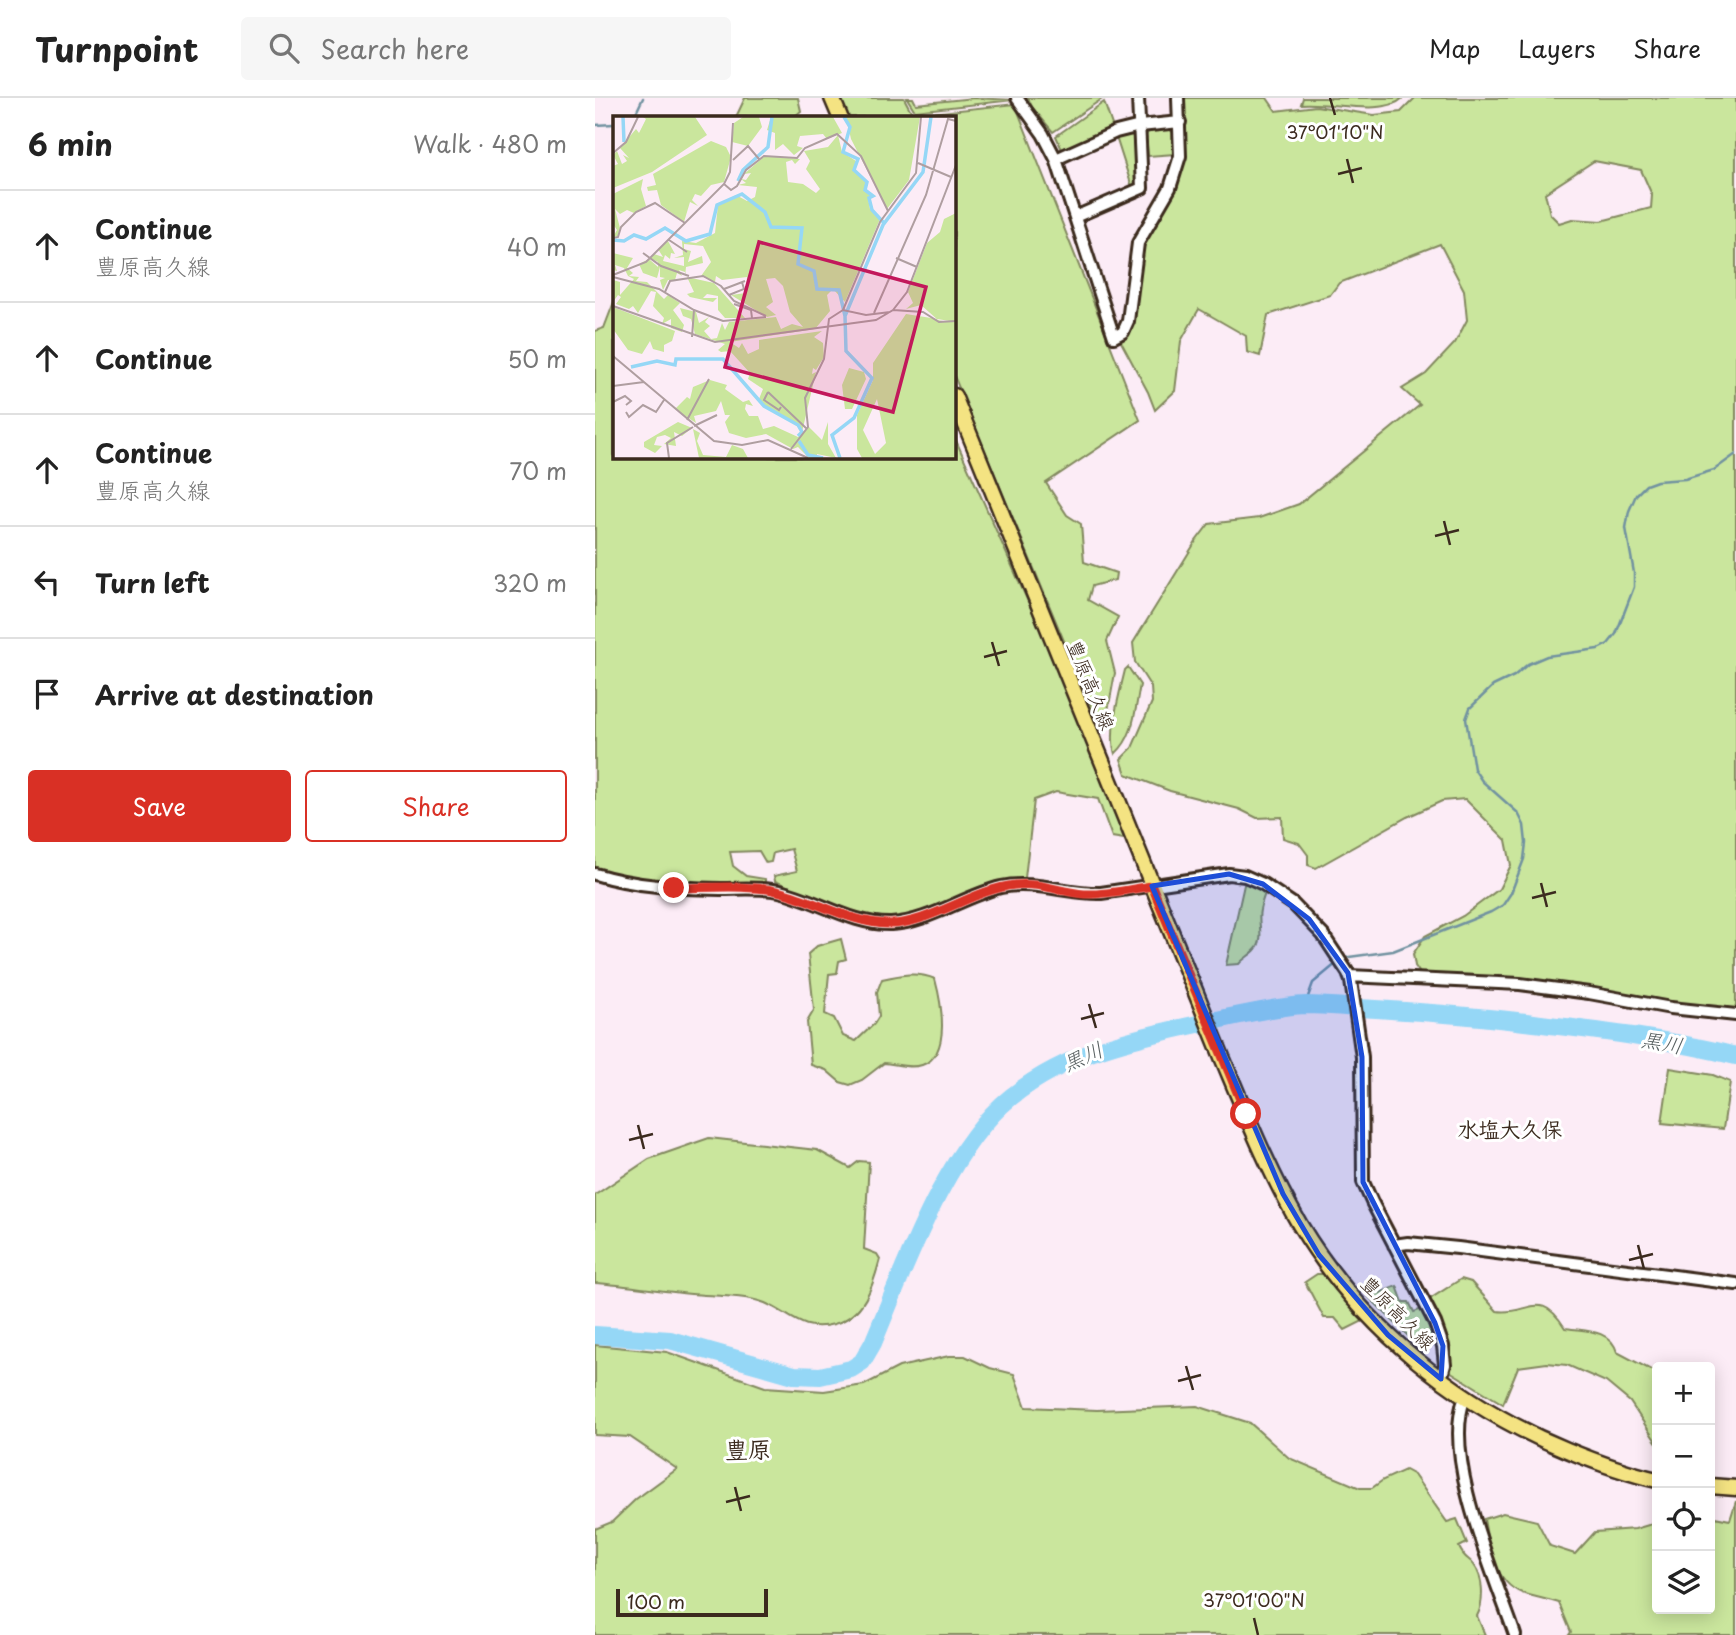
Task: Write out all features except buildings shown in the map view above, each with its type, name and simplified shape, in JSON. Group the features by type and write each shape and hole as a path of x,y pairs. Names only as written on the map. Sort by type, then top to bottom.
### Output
{"main road":[{"path":"832,98 840,116"},
{"name":"豊原高久線","path":"955,398 1222,1058 1283,1194 1319,1255 1339,1282 1388,1335 1416,1361 1465,1398 1523,1432 1605,1465 1652,1479"},
{"path":"1715,1486 1736,1488"}],"street":[{"path":"1017,98 1043,134 1056,159 1114,337 1123,332 1128,321 1137,243 1170,188 1180,156 1178,98"},
{"path":"1075,217 1142,188 1138,98"},
{"path":"1056,159 1115,132 1140,126 1180,122"},
{"path":"595,874 647,886 779,891 857,918 889,924 907,922 999,888 1017,885 1035,885 1082,894 1229,874 1245,876 1263,884 1293,904 1309,919 1350,976 1360,1037 1363,1182 1426,1303 1443,1346 1445,1365 1441,1379"},
{"path":"1350,976 1520,984 1671,1008 1736,1015"},
{"path":"1394,1245 1408,1243 1458,1248 1736,1284"},
{"path":"1465,1398 1459,1419 1462,1478 1515,1635"}],"highlighted area":[{"path":"1229,874 1263,884 1309,919 1348,973 1362,1057 1363,1182 1435,1323 1443,1346 1441,1379 1388,1335 1319,1255 1283,1194 1152,886"}],"green space":[{"path":"745,98 798,98 801,111 795,116 736,116"},
{"path":"840,98 904,98 913,115 1015,104 1140,420 1046,483 1067,515 1081,524 1084,562 1116,573 1115,580 1092,586 1088,600 1118,617 1107,641 1115,673 1107,716 1096,718 955,378 955,116 848,116"},
{"path":"907,98 913,98 916,104 974,98 1013,100 915,111"},
{"path":"1028,98 1102,99 1053,132 1032,107"},
{"path":"1185,98 1267,98 1276,111 1316,106 1374,115 1401,112 1415,98 1736,98 1736,1010 1422,976 1415,966 1413,954 1425,936 1463,916 1499,889 1511,865 1506,840 1465,799 1442,801 1407,817 1316,868 1308,865 1308,855 1299,843 1283,838 1282,817 1257,818 1239,809 1170,791 1126,774 1121,759 1132,748 1152,702 1151,687 1135,662 1133,643 1196,541 1209,524 1259,518 1299,504 1420,405 1402,389 1426,374 1455,343 1467,320 1464,290 1440,244 1339,283 1330,295 1268,315 1260,356 1247,352 1246,336 1199,309 1181,341 1175,391 1155,410 1120,340 1129,332 1136,308 1143,249 1184,153","holes":["1594,161 1641,170 1652,195 1651,208 1601,221 1572,219 1559,223 1550,214 1545,193"]},
{"path":"1303,98 1403,98 1383,107 1370,107 1301,104"},
{"path":"1104,102 1113,128 1063,152 1056,136"},
{"path":"1167,128 1174,133 1175,154 1148,156 1146,135 1150,130"},
{"path":"1129,132 1136,138 1137,184 1132,187 1116,137"},
{"path":"613,305 613,458 955,458 955,438 1087,734 1124,839 1112,837 1098,799 1056,792 1034,800 1025,878 993,884 906,918 888,920 858,916 775,881 774,876 797,871 791,849 773,853 771,862 766,863 759,851 730,852 733,866 746,876 765,879 765,884 675,885 595,873 595,331 604,328"},
{"path":"1128,667 1140,685 1130,731 1115,754 1114,724 1125,670"},
{"path":"1245,880 1265,893 1259,915 1259,945 1239,964 1226,965"},
{"path":"841,939 846,959 839,961 837,973 829,974 825,1014 834,1018 843,1036 856,1041 879,1016 877,992 882,979 916,974 935,979 942,1026 938,1050 931,1059 913,1067 884,1063 862,1080 850,1085 840,1082 826,1070 811,1065 807,1022 814,1010 808,954 817,946"},
{"path":"1670,1068 1713,1075 1730,1082 1723,1129 1662,1123"},
{"path":"709,1138 817,1150 850,1168 859,1161 869,1162 864,1249 877,1254 880,1259 866,1299 853,1314 834,1324 813,1326 797,1321 765,1303 748,1298 595,1283 595,1195 649,1159"},
{"path":"1317,1274 1324,1274 1363,1321 1345,1330 1335,1318 1324,1318 1305,1282"},
{"path":"1461,1279 1471,1282 1497,1311 1541,1306 1556,1316 1565,1328 1603,1335 1614,1344 1617,1352 1652,1370 1652,1435 1630,1402 1606,1382 1567,1365 1547,1363 1518,1367 1503,1404 1448,1370 1442,1334 1430,1299"},
{"path":"1397,1286 1403,1302 1409,1302 1414,1312 1425,1308 1438,1338 1425,1349 1419,1347 1369,1297"},
{"path":"595,1345 667,1352 765,1387 824,1391 864,1385 899,1367 949,1356 965,1356 990,1368 1014,1374 1026,1407 1097,1410 1197,1406 1250,1423 1289,1458 1360,1488 1372,1488 1405,1470 1414,1475 1447,1522 1457,1519 1467,1543 1459,1547 1480,1577 1482,1598 1477,1616 1485,1635 595,1635 595,1529 612,1522 636,1499 677,1469 630,1437 595,1435"},
{"path":"1736,1501 1736,1635 1569,1635 1571,1632 1559,1603 1522,1593 1505,1581 1494,1562 1484,1519 1503,1513 1537,1521 1550,1546 1575,1554 1595,1532 1635,1529 1652,1524 1652,1614 1715,1614 1715,1517 1730,1520"}],"waterway":[{"path":"634,116 643,98"},
{"path":"595,125 613,124"},
{"path":"1343,960 1393,951 1503,905 1511,893 1524,859 1524,825 1518,813 1482,781 1474,769 1466,719 1470,708 1493,686 1514,676 1528,664 1547,656 1598,649 1608,644 1616,634 1634,587 1626,528 1636,495 1646,485 1657,481 1685,479 1714,470 1736,454"},
{"path":"1305,1005 1313,983 1337,963"},
{"name":"黒川","path":"595,1335 670,1340 794,1375 820,1376 851,1369 862,1362 873,1343 914,1245 947,1178 988,1119 1011,1097 1057,1067 1133,1039 1271,1009 1319,1005 1438,1013 1599,1031 1736,1056"}],"district":[{"name":"水塩大久保","path":"1510,1130"},
{"name":"豊原","path":"748,1450"}],"route":[{"path":"674,888 779,891 857,918 889,924 907,922 999,888 1017,885 1035,885 1082,894 1152,886 1246,1114"}]}
